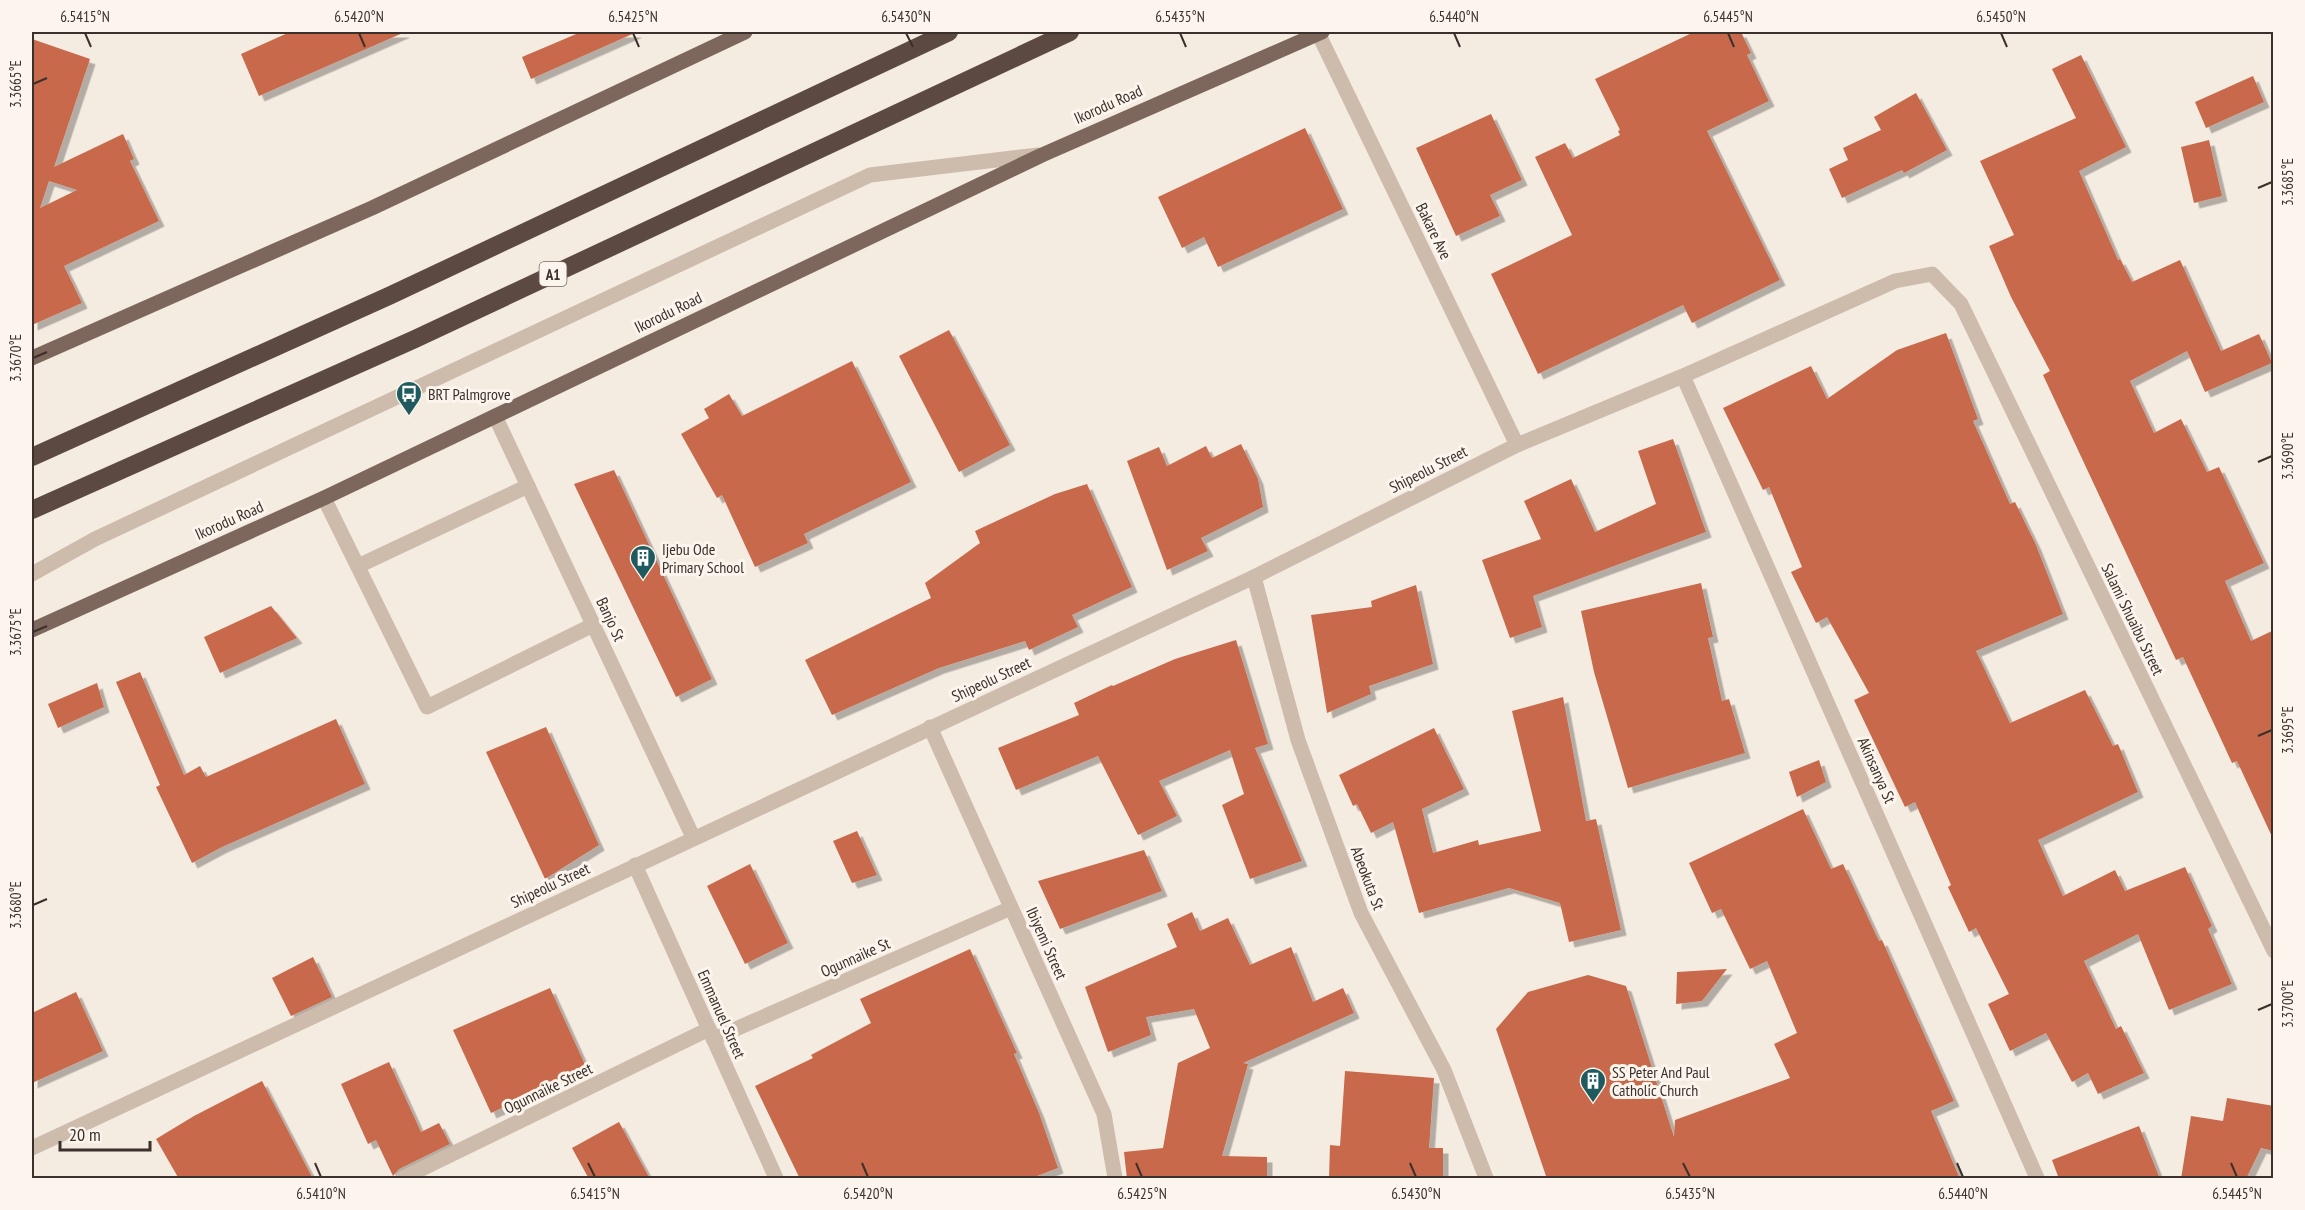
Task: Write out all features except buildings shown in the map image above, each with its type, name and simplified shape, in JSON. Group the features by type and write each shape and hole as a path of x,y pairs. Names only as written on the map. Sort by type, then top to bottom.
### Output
{"highway":[{"path":"32,457 402,290 949,32"},
{"name":"A1","path":"32,510 426,334 1070,32"}],"main road":[{"path":"32,358 93,329 372,208 745,32"},
{"name":"Ikorodu Road","path":"32,630 324,498 1042,155 1320,32"}],"street":[{"name":"Bakare Ave","path":"1320,32 1517,445"},
{"path":"32,574 95,539 870,175 1042,155"},
{"name":"Shipeolu Street","path":"32,1148 693,837 1254,577 1517,445 1683,376 1895,281 1932,274 1961,304"},
{"name":"Salami Shuaibu Street","path":"1961,304 2274,951"},
{"name":"Akinsanya St","path":"1683,376 2037,1179"},
{"name":"Banjo St","path":"495,416 693,837"},
{"path":"358,566 528,486"},
{"path":"324,498 427,707 593,625"},
{"name":"Abeokuta St","path":"1254,577 1298,740 1360,913 1444,1070 1486,1179"},
{"name":"Ibiyemi Street","path":"930,727 1104,1114 1115,1179"},
{"name":"Emmanuel Street","path":"635,865 776,1179"},
{"name":"Ogunnaike St","path":"711,1034 1011,908"},
{"name":"Ogunnaike Street","path":"403,1179 420,1175 711,1034"}],"place":[{"name":"BRT Palmgrove","path":"409,417"},
{"name":"Ijebu Ode Primary School","path":"643,581"},
{"name":"SS Peter And Paul Catholic Church","path":"1593,1104"}]}
